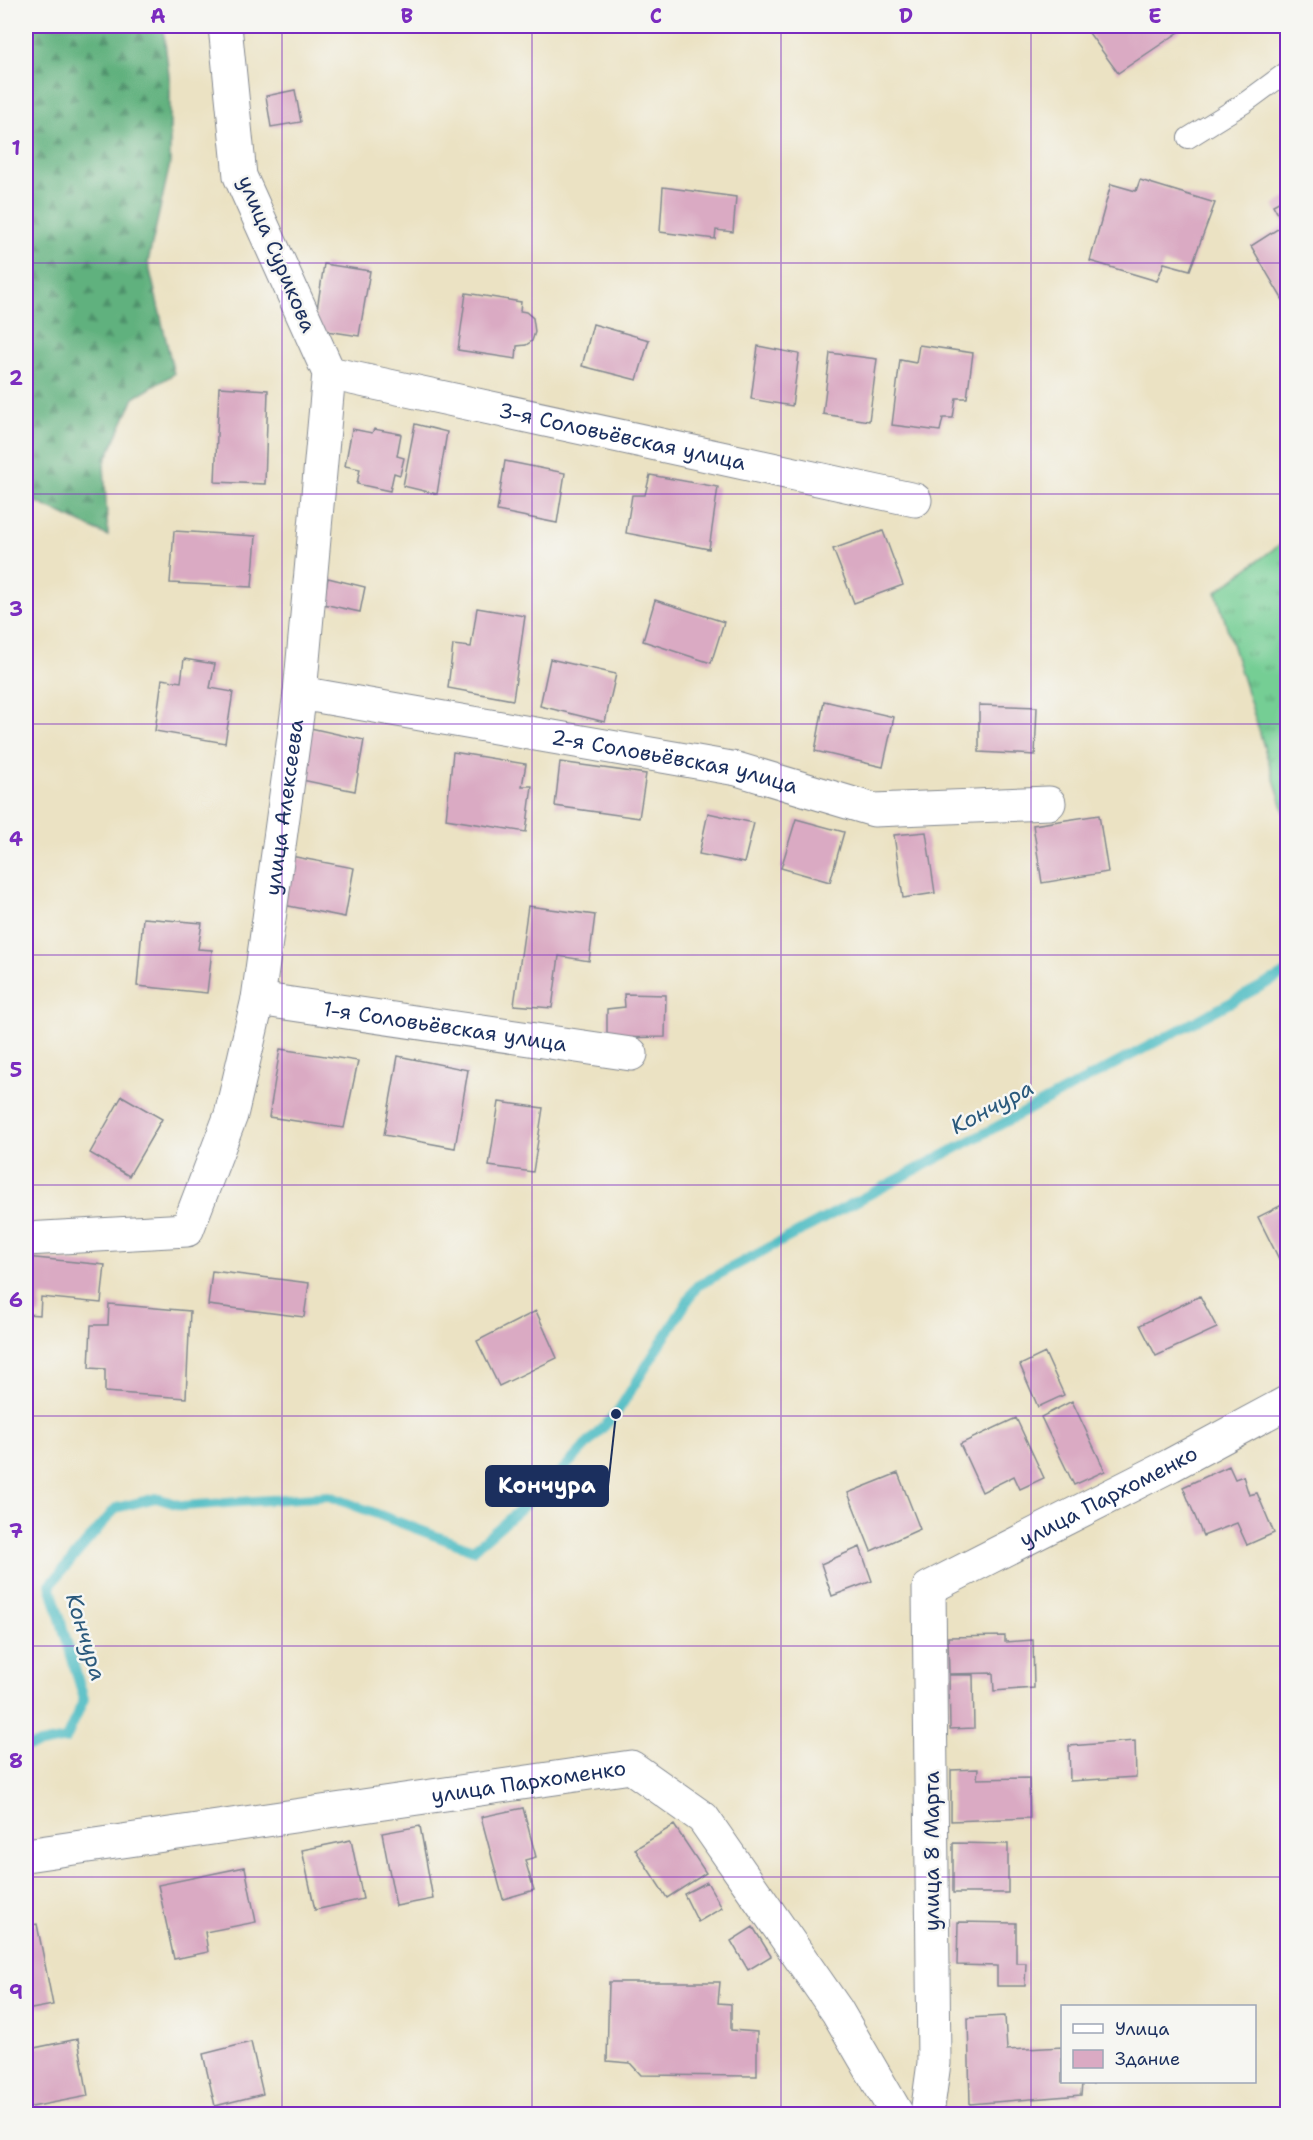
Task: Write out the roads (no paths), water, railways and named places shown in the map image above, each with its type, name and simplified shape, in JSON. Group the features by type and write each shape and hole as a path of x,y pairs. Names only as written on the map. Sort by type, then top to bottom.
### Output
{"street":[{"name":"улица Сурикова","path":"225,26 240,176 329,373"},
{"name":"3-я Соловьёвская улица","path":"329,373 915,500"},
{"name":"улица Алексеева","path":"26,1239 187,1230 231,1116 258,999 300,693 329,373"},
{"name":"2-я Соловьёвская улица","path":"300,693 737,769 874,810 1049,803"},
{"name":"1-я Соловьёвская улица","path":"258,999 631,1054"},
{"name":"улица Пархоменко","path":"928,1588 1171,1465 1287,1402"},
{"name":"улица 8 Марта","path":"927,2115 934,2063 928,1588"},
{"name":"улица Пархоменко","path":"26,1855 631,1767 703,1818 837,2011 897,2115"}],"lane":[{"path":"1188,138 1246,102 1287,71"}],"waterway":[{"name":"Кончура","path":"26,1745 66,1739 84,1699 50,1585 116,1508 156,1498 183,1506 329,1496 473,1550 547,1486 616,1414 697,1286 1288,972"}],"place":[{"name":"Кончура","path":"616,1414"}]}
